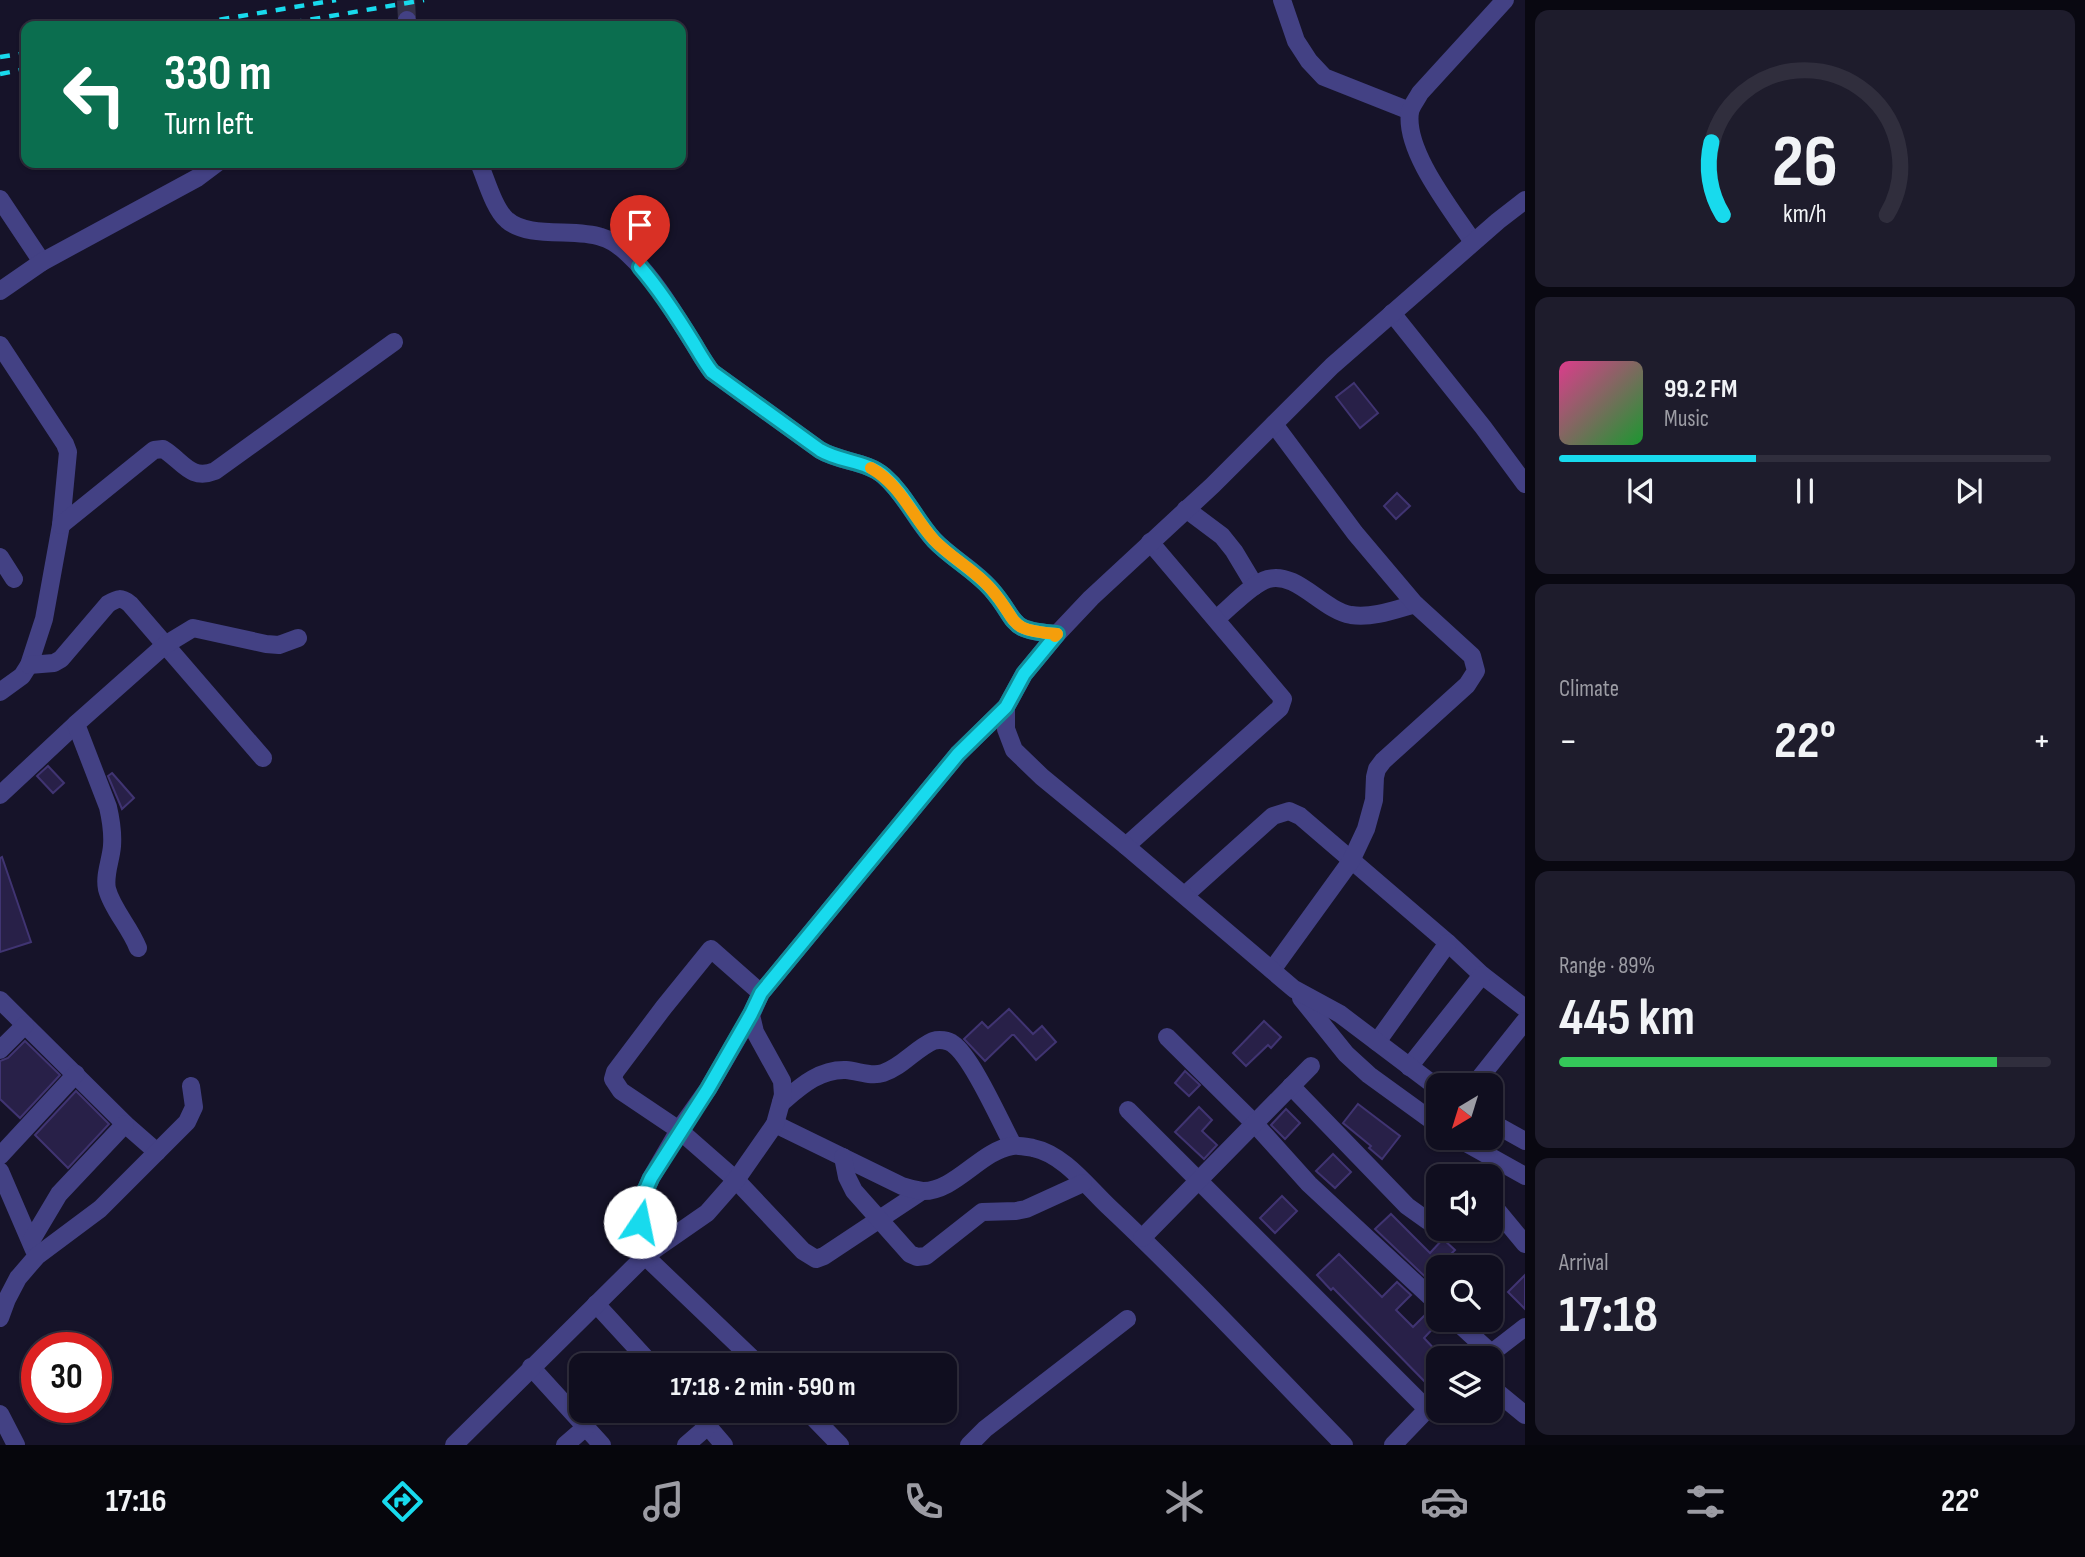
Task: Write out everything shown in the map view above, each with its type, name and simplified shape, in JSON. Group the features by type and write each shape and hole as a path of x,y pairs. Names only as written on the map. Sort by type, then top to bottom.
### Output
{"street":[{"path":"1282,0 1296,41 1309,61 1324,76 1410,111"},
{"path":"1473,242 1421,163 1411,135 1410,111 1420,93 1505,0"},
{"path":"0,291 42,262 197,178 210,168"},
{"path":"481,168 499,209 507,220 530,230 583,233 613,242 629,255 650,279 712,372 831,457 871,467 882,474 905,499 932,538 990,588 1013,622 1026,630 1057,634"},
{"path":"0,200 42,262"},
{"path":"746,1353 645,1256 640,1222 643,1196 651,1178 708,1089 761,993 958,754 1006,707 1024,674 1091,598 1332,366 1525,200"},
{"path":"1392,313 1525,484"},
{"path":"61,524 154,450 163,449 197,475 215,471 394,342"},
{"path":"0,345 68,452 61,524 44,618 29,665 22,676 0,692"},
{"path":"1272,970 1351,861 1370,814 1377,769 1467,685 1476,671 1472,656 1415,604 1355,533 1274,424"},
{"path":"1186,509 1222,536 1255,586"},
{"path":"1126,846 1283,704 1281,695 1150,542"},
{"path":"0,557 14,579"},
{"path":"1216,619 1255,586 1268,579 1281,578 1295,582 1327,606 1348,614 1374,615 1415,604"},
{"path":"29,665 54,663 61,659 108,604 117,598 123,598 264,758"},
{"path":"0,795 165,645 193,628 267,644 279,645 298,638"},
{"path":"1006,707 1006,729 1019,757 1294,989 1346,1054 1369,1075 1426,1117"},
{"path":"76,724 111,820 112,844 107,888 138,948"},
{"path":"1185,895 1273,816 1289,811 1300,816 1482,975 1525,1008"},
{"path":"1377,1042 1448,943"},
{"path":"761,993 711,949 664,1007 615,1072 613,1079 621,1091 680,1130 736,1180 803,1251 816,1259 922,1191"},
{"path":"1409,1068 1482,975"},
{"path":"1294,989 1340,1014 1426,1081"},
{"path":"0,1000 125,1124 157,1152"},
{"path":"461,1442 531,1367 645,1256 707,1213 736,1180 775,1124 783,1095 782,1081 755,1032 751,1014"},
{"path":"1484,1073 1525,1021"},
{"path":"0,1050 25,1025"},
{"path":"1167,1037 1255,1124 1309,1184 1426,1293"},
{"path":"781,1103 816,1076 839,1070 876,1075 885,1073 931,1042 947,1041 954,1044 963,1055 1013,1146"},
{"path":"1142,1238 1311,1066"},
{"path":"0,1156 76,1074"},
{"path":"34,1249 100,1209 187,1122 194,1107 191,1086"},
{"path":"1291,1086 1406,1206 1426,1221"},
{"path":"1128,1110 1426,1396"},
{"path":"0,1318 60,1194 125,1124"},
{"path":"775,1124 902,1186 922,1191 935,1189 989,1155 1013,1146 1037,1149 1052,1156 1142,1238 1345,1445"},
{"path":"1503,1129 1525,1141"},
{"path":"1478,1150 1525,1176"},
{"path":"843,1157 847,1177 854,1191 910,1254 917,1257 926,1256 982,1212 1016,1212 1083,1183"},
{"path":"0,1171 34,1249"},
{"path":"1503,1217 1525,1244"},
{"path":"596,1304 641,1353"},
{"path":"969,1445 985,1429 1127,1319"},
{"path":"1500,1346 1525,1327"},
{"path":"1466,1332 1480,1346"},
{"path":"531,1367 602,1445"},
{"path":"1503,1397 1525,1415"},
{"path":"1393,1445 1426,1410"},
{"path":"0,1414 16,1445"},
{"path":"705,1423 724,1445"},
{"path":"819,1423 840,1445"},
{"path":"565,1445 587,1426"},
{"path":"686,1445 708,1426"}],"building":[{"path":"1354,383 1378,413 1360,428 1336,397"},
{"path":"1397,493 1410,506 1396,519 1384,506"},
{"path":"48,766 64,783 53,793 37,776"},
{"path":"112,773 134,798 122,809 108,776"},
{"path":"2,857 31,942 0,952 0,858"},
{"path":"1009,1009 1033,1034 1042,1026 1056,1042 1036,1060 1014,1035 985,1061 964,1039 982,1022 988,1028"},
{"path":"1264,1021 1281,1037 1271,1048 1268,1045 1246,1066 1233,1053"},
{"path":"25,1041 60,1075 20,1118 0,1099 0,1061 8,1058"},
{"path":"1185,1071 1200,1085 1189,1096 1175,1083"},
{"path":"76,1091 109,1124 68,1168 35,1135"},
{"path":"1358,1104 1400,1136 1382,1159 1343,1123"},
{"path":"1199,1107 1212,1120 1202,1131 1217,1145 1204,1159 1175,1132"},
{"path":"1286,1109 1300,1123 1285,1139 1271,1125"},
{"path":"1333,1154 1351,1172 1335,1188 1316,1171"},
{"path":"1282,1196 1297,1211 1275,1233 1260,1218"},
{"path":"1391,1214 1430,1253 1441,1241 1445,1241 1455,1250 1450,1255 1426,1255 1426,1278 1375,1229"},
{"path":"1339,1254 1382,1297 1397,1282 1411,1295 1396,1310 1413,1327 1426,1314 1426,1332 1430,1332 1424,1338 1431,1346 1426,1346 1426,1383 1333,1288 1331,1290 1317,1275"},
{"path":"1525,1275 1525,1309 1508,1292"}],"tunnel":[{"path":"406,0 407,20"}],"railway":[{"path":"212,21 336,0"},
{"path":"302,21 424,0"},
{"path":"0,57 21,54"},
{"path":"0,74 21,70"}],"slow traffic":[{"path":"871,468 894,486 932,538 990,588 1013,622 1026,630 1057,634 1055,636"}],"route":[{"path":"640,267 712,372 831,457 871,467 882,474 905,499 932,538 990,588 1013,622 1036,633 1057,634 1024,674 1006,707 958,754 761,993 708,1089 651,1178 643,1196 640,1222"}]}
